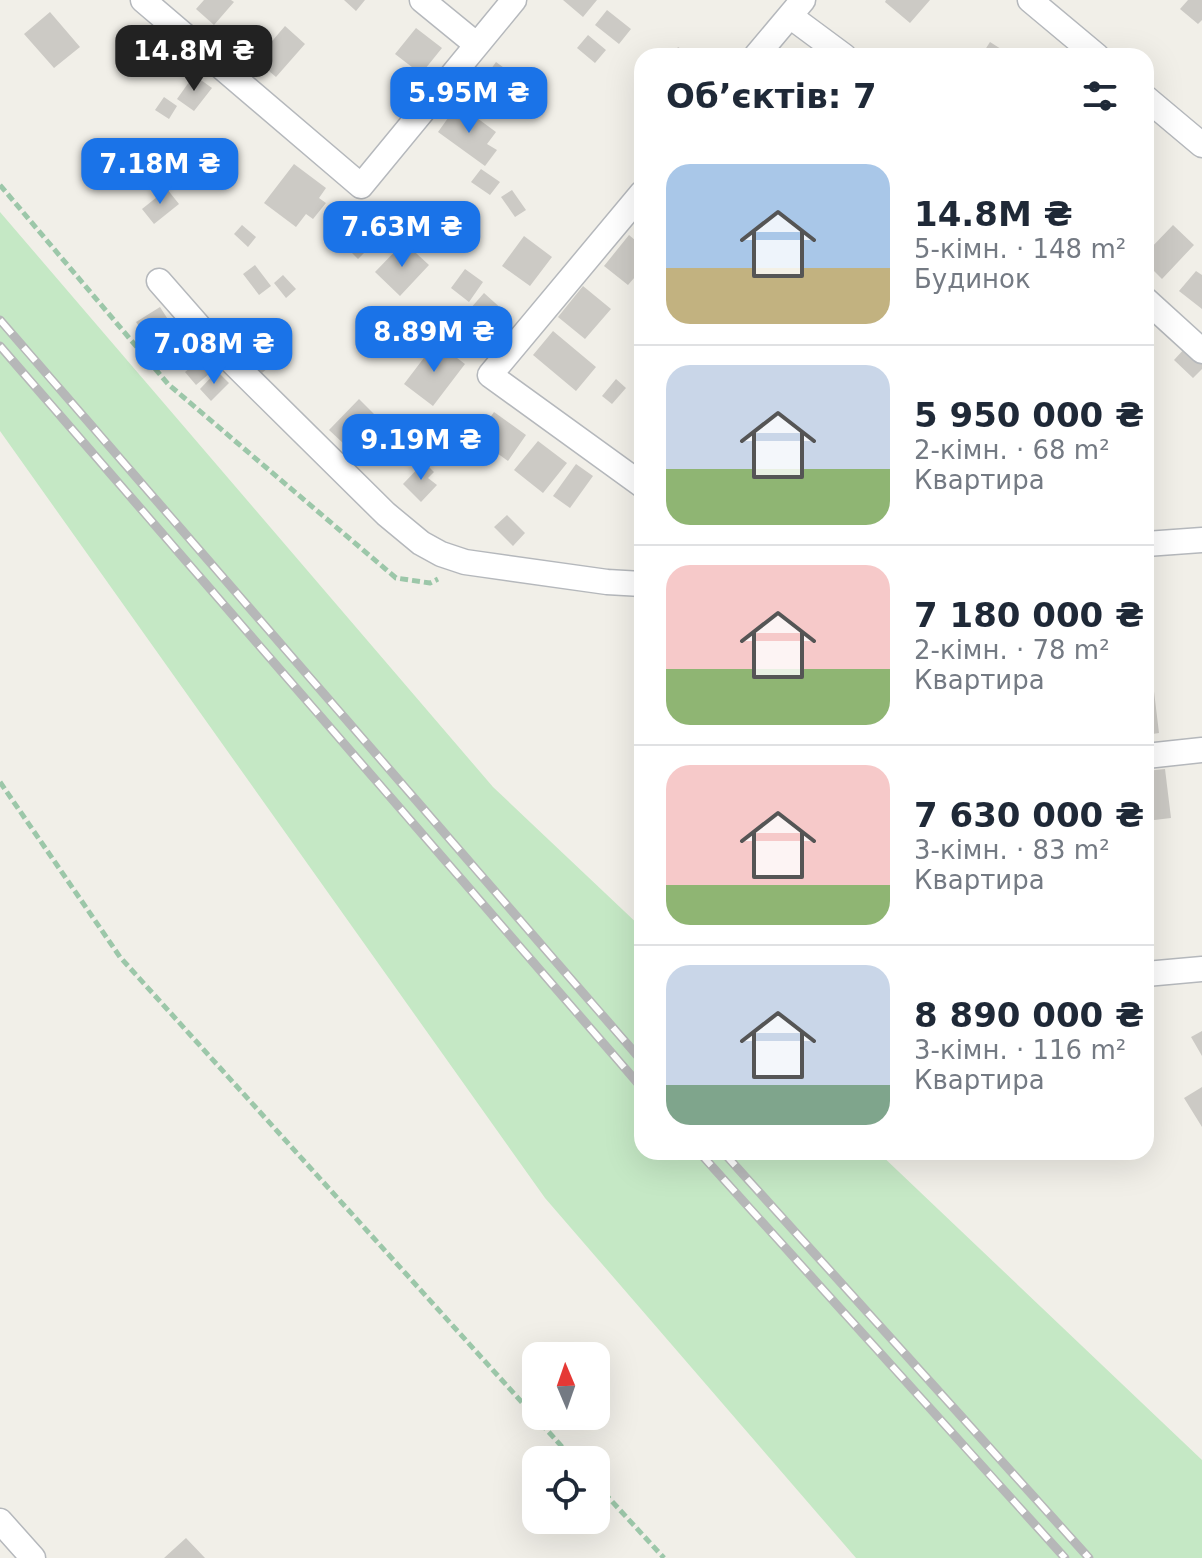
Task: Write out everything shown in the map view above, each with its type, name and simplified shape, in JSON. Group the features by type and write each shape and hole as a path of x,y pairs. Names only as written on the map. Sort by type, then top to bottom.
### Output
{"street":[{"path":"143,0 361,186 514,0"},
{"path":"422,0 477,45"},
{"path":"1030,0 1087,48"},
{"path":"763,48 796,8 836,48"},
{"path":"1154,105 1202,145"},
{"path":"634,203 490,375 634,479"},
{"path":"159,281 216,346 386,514 421,543 465,562 634,584"},
{"path":"1154,307 1202,351"},
{"path":"1154,543 1202,540"},
{"path":"1154,755 1202,750"},
{"path":"1154,973 1202,969"},
{"path":"0,1521 33,1558"}],"path":[{"path":"0,185 168,384 396,578 430,583 465,562"},
{"path":"0,782 120,957 561,1446"},
{"path":"610,1499 664,1558"}],"green space":[{"path":"0,212 493,787 634,920 634,1160 886,1160 1202,1460 1202,1558 856,1558 545,1198 0,431"}],"building":[{"path":"204,0 234,2 214,25 196,9"},
{"path":"344,0 365,0 356,11"},
{"path":"563,0 597,0 583,17"},
{"path":"886,0 930,0 910,23"},
{"path":"1188,0 1202,0 1202,20 1198,24 1180,9"},
{"path":"607,10 631,29 619,44 595,25"},
{"path":"50,12 80,47 54,68 24,34"},
{"path":"285,26 305,44 276,77 256,60"},
{"path":"416,28 442,48 421,74 395,54"},
{"path":"588,35 606,50 595,63 577,48"},
{"path":"496,62 515,76 497,100 478,87"},
{"path":"194,75 212,88 194,111 177,99"},
{"path":"164,97 177,106 169,119 155,110"},
{"path":"458,104 496,132 487,144 497,150 485,166 438,132"},
{"path":"127,142 139,160 117,174 106,156"},
{"path":"294,164 326,188 319,198 326,203 313,219 306,214 296,227 264,203"},
{"path":"481,169 500,182 490,195 471,182"},
{"path":"167,189 179,204 154,224 142,209"},
{"path":"512,190 526,210 515,217 501,197"},
{"path":"358,220 378,239 358,259 339,240"},
{"path":"242,225 256,237 248,247 234,234"},
{"path":"1173,225 1194,245 1162,279 1154,271 1154,245"},
{"path":"629,235 634,239 634,278 628,285 604,266"},
{"path":"524,236 552,257 530,286 502,266"},
{"path":"404,242 429,265 400,296 375,272"},
{"path":"255,265 271,286 259,295 243,274"},
{"path":"465,269 483,282 469,302 451,288"},
{"path":"1196,271 1202,275 1202,309 1179,291"},
{"path":"283,275 296,289 286,298 274,283"},
{"path":"583,286 611,309 585,339 558,317"},
{"path":"484,293 504,311 482,336 462,318"},
{"path":"160,307 169,321 146,336 136,322"},
{"path":"399,314 411,323 403,333 392,325"},
{"path":"188,324 208,348 193,360 173,336"},
{"path":"259,324 285,354 257,377 232,346"},
{"path":"419,326 434,336 427,346 412,336"},
{"path":"553,331 596,367 576,391 533,355"},
{"path":"436,342 465,364 433,406 404,384"},
{"path":"1186,347 1202,362 1202,369 1193,378 1174,360"},
{"path":"206,355 216,368 196,385 185,372"},
{"path":"217,371 229,383 211,401 200,389"},
{"path":"616,379 626,388 612,404 602,396"},
{"path":"359,399 387,427 358,457 329,430"},
{"path":"494,412 526,435 508,461 476,438"},
{"path":"538,441 567,463 543,493 514,470"},
{"path":"424,462 434,472 428,478 437,485 421,502 403,484"},
{"path":"576,464 593,476 570,508 553,496"},
{"path":"507,515 525,533 513,546 494,527"},
{"path":"1154,691 1159,733 1154,734"},
{"path":"1165,769 1171,818 1154,820 1154,770"},
{"path":"1202,1031 1202,1056 1191,1037"},
{"path":"1202,1087 1202,1127 1184,1098"},
{"path":"186,1538 205,1558 164,1558"}],"railway":[{"path":"0,320 634,1052"},
{"path":"0,346 634,1079"},
{"path":"706,1160 1065,1558"},
{"path":"730,1160 1089,1558"}]}
